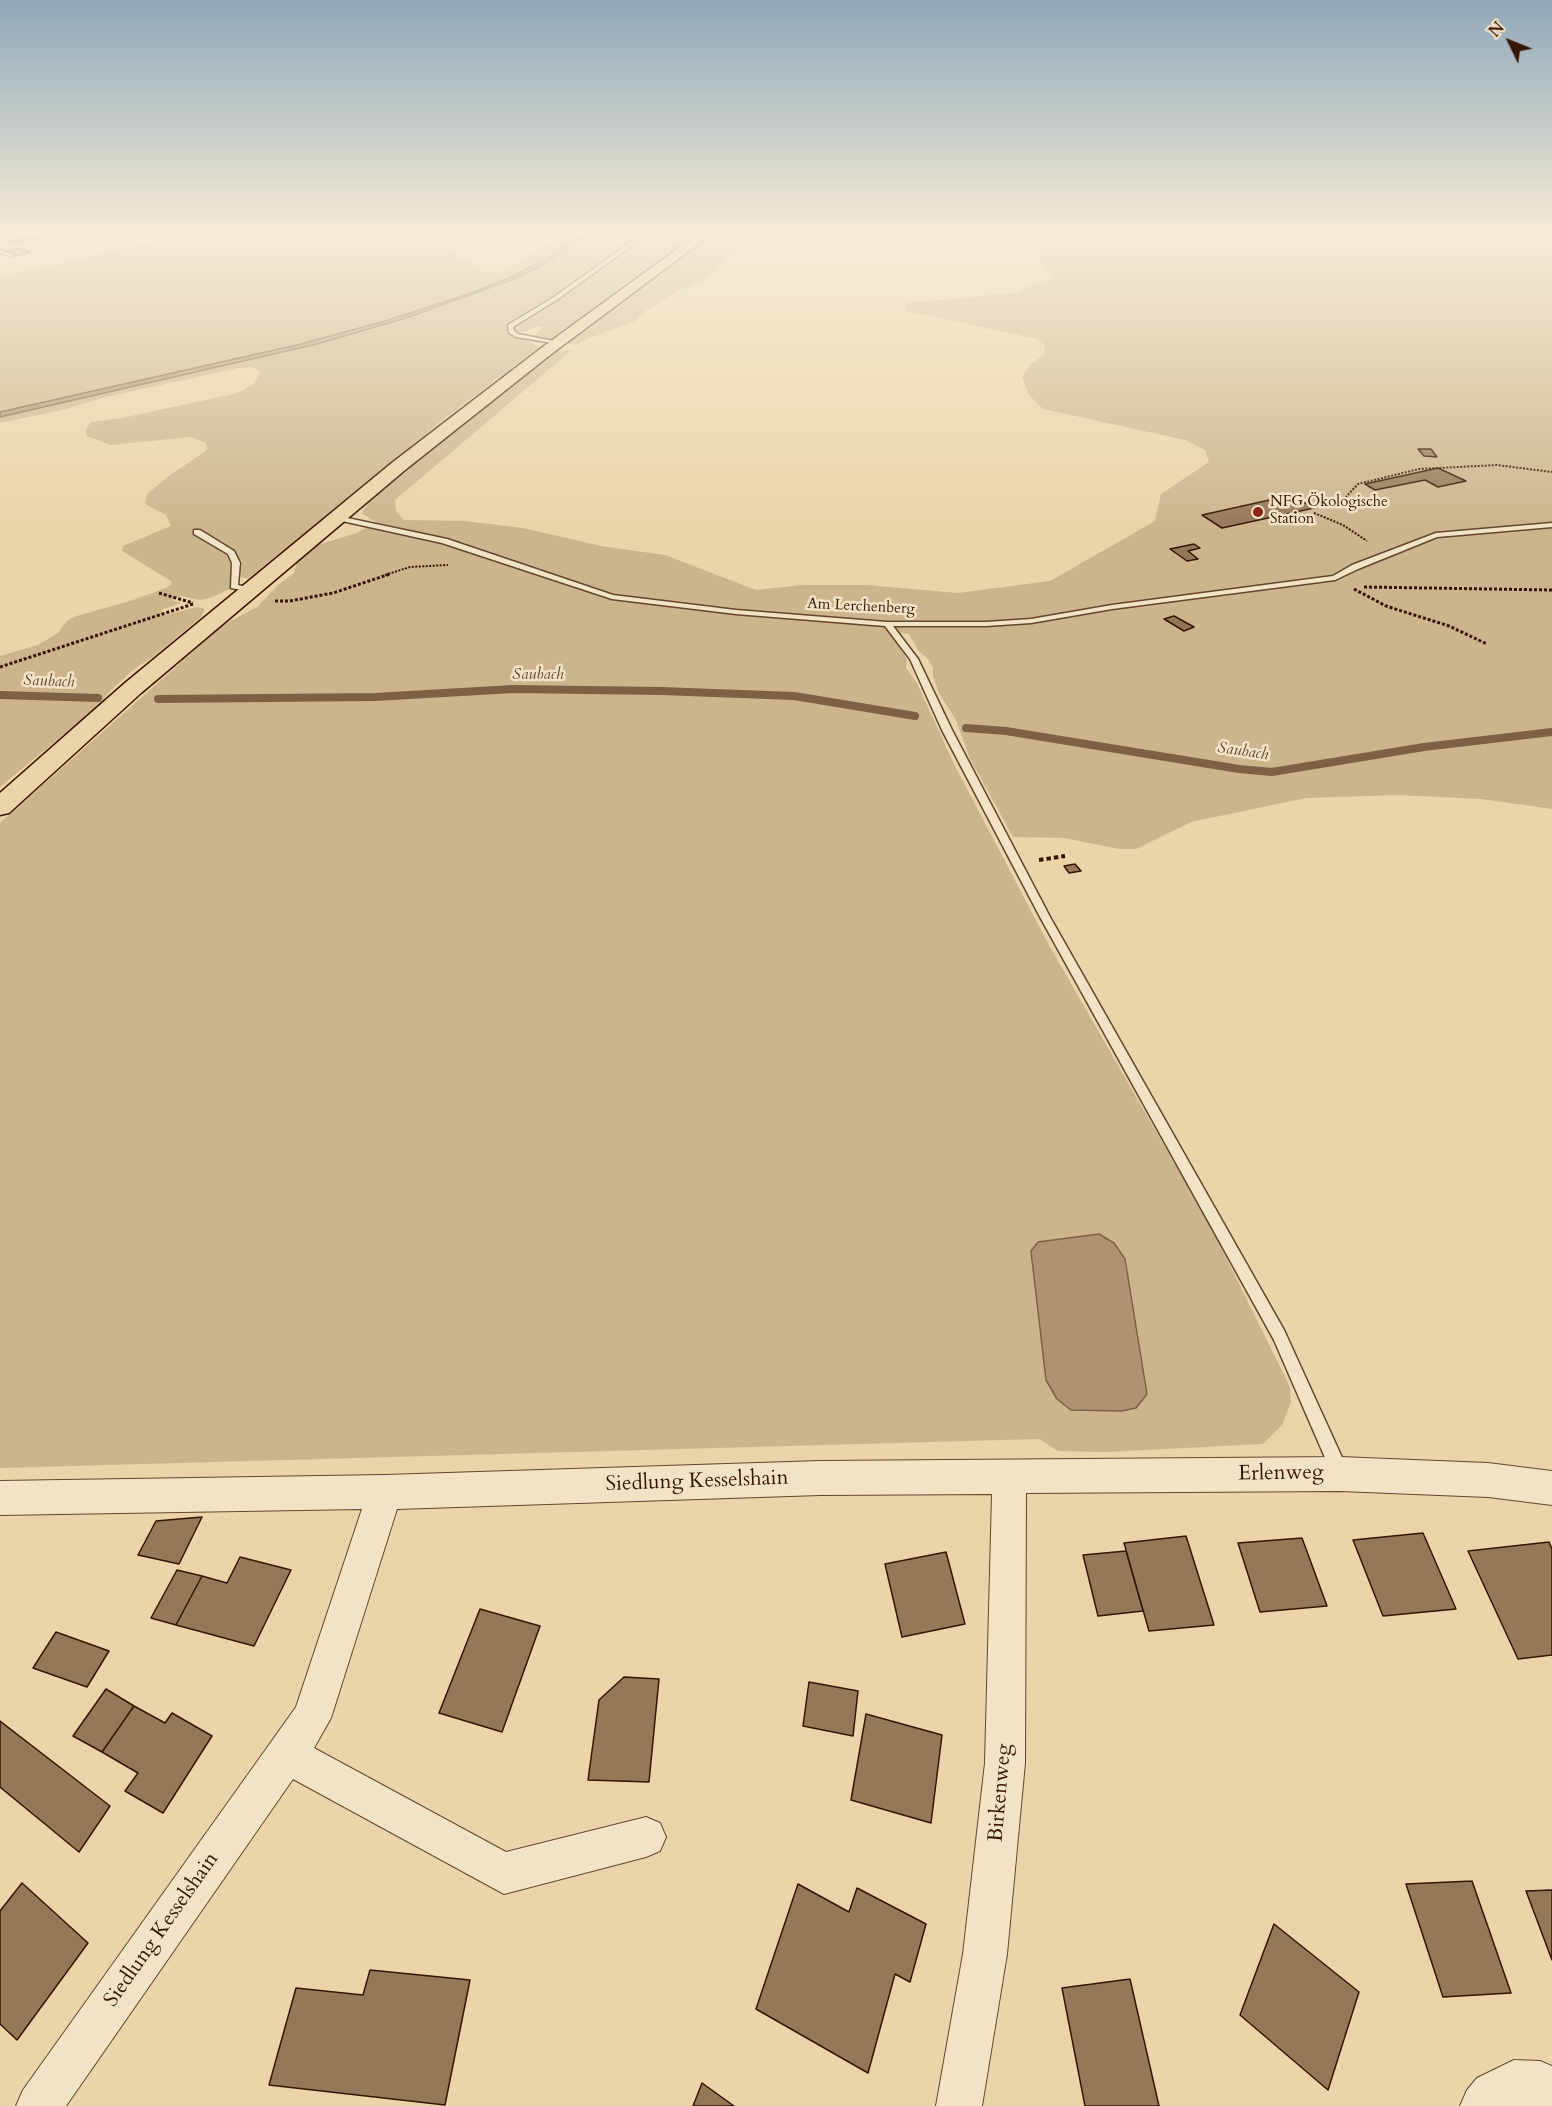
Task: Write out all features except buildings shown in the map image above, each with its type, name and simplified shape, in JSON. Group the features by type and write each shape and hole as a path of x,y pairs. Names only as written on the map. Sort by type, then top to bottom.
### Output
{"main road":[{"path":"0,807 133,688 242,595 569,334"}],"street":[{"name":"Erlenweg","path":"1009,1478 1340,1474 1488,1480 1552,1488"},
{"name":"Siedlung Kesselshain","path":"0,1498 385,1492 820,1478 1009,1478"},
{"name":"Birkenweg","path":"959,2106 985,1954 1005,1763 1009,1478"},
{"name":"Siedlung Kesselshain","path":"39,2106 312,1718 385,1492"},
{"path":"286,1754 504,1873 646,1837"},
{"path":"1483,2106 1493,2094 1514,2083 1540,2084 1552,2090"}],"lane":[{"path":"515,334 557,343"},
{"name":"Am Lerchenberg","path":"336,518 444,541 612,597 736,612 887,624 986,624 1031,621 1112,607 1335,578 1388,553 1443,534 1552,525"},
{"path":"198,532 231,553 236,563 234,586 242,595"},
{"path":"887,624 914,659 947,730 1045,917 1280,1335 1340,1474"}],"path":[{"path":"1322,504 1345,498 1358,484 1419,469 1497,465 1552,472"},
{"path":"1314,513 1343,525 1388,553"},
{"path":"242,595 290,601 333,593 410,567 481,564 493,559"},
{"path":"1487,644 1449,626 1386,606 1350,586 1552,590"},
{"path":"0,667 197,603 183,602 159,593"}],"shaded area":[{"path":"0,334 509,334 539,347 439,423 248,579 241,577 242,560 230,561 230,589 200,600 181,596 172,600 181,603 161,610 164,615 197,607 205,609 201,617 154,656 133,670 108,693 102,703 0,787 0,656 38,645 58,633 68,620 77,616 133,600 172,584 171,581 122,551 123,546 171,526 166,515 145,504 147,494 207,450 206,443 191,437 111,445 86,436 86,429 91,422 122,418 238,393 253,384 260,374 258,370 251,367 239,368 0,423"},
{"path":"336,334 350,334 317,344 0,417 0,412"},
{"path":"559,334 553,339 538,339 535,336"},
{"path":"578,334 600,334 577,345 569,344 569,341"},
{"path":"1016,334 1552,334 1552,809 1481,799 1398,795 1306,798 1191,822 1136,849 1119,849 1065,838 1013,837 970,759 956,720 940,695 929,660 918,650 909,634 889,630 907,660 906,668 917,683 954,764 1050,947 1211,1227 1290,1387 1291,1402 1282,1425 1263,1444 1106,1452 1058,1451 1039,1439 0,1468 0,823 223,625 257,607 279,584 294,573 297,561 304,554 317,545 357,533 376,522 361,513 371,500 557,351 572,350 395,500 396,511 404,520 464,521 523,528 601,546 665,555 756,590 803,585 867,585 958,593 1050,581 1155,521 1161,494 1209,462 1205,450 1185,440 1043,409 1029,395 1022,377 1031,364 1044,355 1045,346 1038,339"},
{"path":"1099,1234 1114,1243 1125,1259 1147,1394 1136,1408 1122,1411 1071,1410 1057,1399 1046,1380 1031,1251 1038,1242"}],"waterway":[{"name":"Saubach","path":"158,699 375,697 513,689 661,691 794,696 915,716"},
{"name":"Saubach","path":"0,695 98,698"},
{"name":"Saubach","path":"966,728 1006,731 1239,769 1272,772 1424,747 1552,732"}],"place":[{"name":"NFG Ökologische Station","path":"1258,512"}]}
